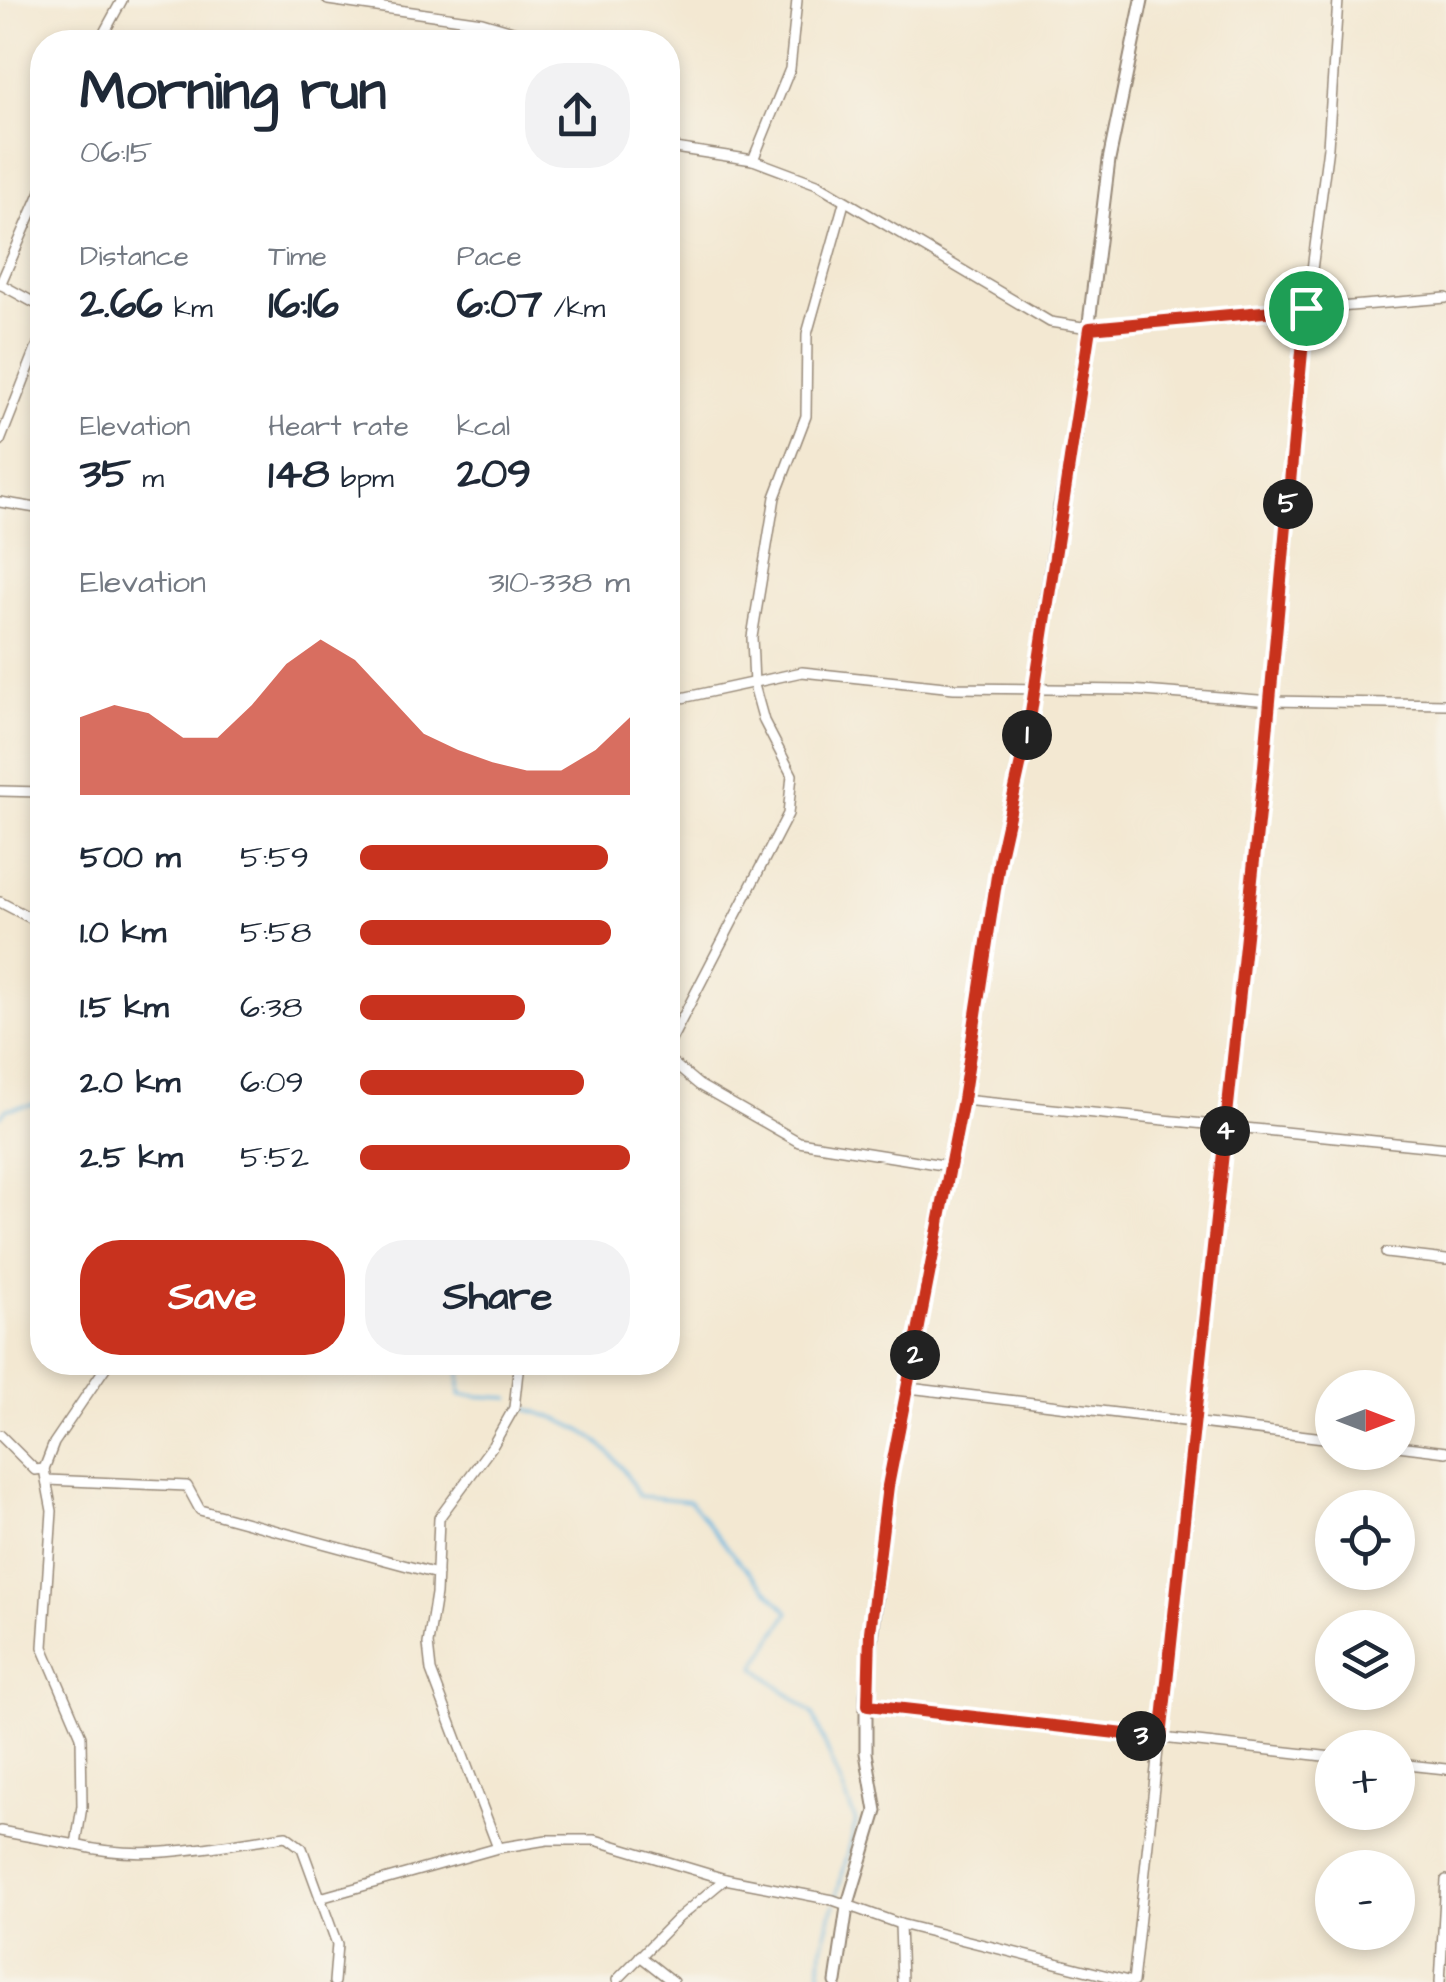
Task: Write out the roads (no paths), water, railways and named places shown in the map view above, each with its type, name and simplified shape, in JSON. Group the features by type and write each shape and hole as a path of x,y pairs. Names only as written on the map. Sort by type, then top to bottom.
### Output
{"street":[{"path":"106,30 122,0"},
{"path":"328,0 514,30"},
{"path":"753,160 790,69 797,0"},
{"path":"836,1982 847,1906 876,1811 866,1752 870,1632 888,1486 963,1100 1000,856 1034,689 1090,328 1109,160 1142,0"},
{"path":"320,1898 498,1848 546,1840 595,1840 725,1879 832,1900 900,1924 1133,1982 1271,700 1306,308 1326,166 1338,0"},
{"path":"680,149 753,160 817,184 844,203 945,256 1037,318 1090,328 1446,298"},
{"path":"680,1023 788,814 792,774 764,721 754,685 752,638 776,498 806,416 807,334 844,203"},
{"path":"30,217 1,285 30,301"},
{"path":"0,441 30,365"},
{"path":"0,502 30,507"},
{"path":"680,699 802,672 900,684 1446,704"},
{"path":"0,790 30,791"},
{"path":"0,902 30,918"},
{"path":"680,1070 799,1142 949,1166"},
{"path":"963,1100 1446,1148"},
{"path":"1386,1253 1446,1260"},
{"path":"76,1845 82,1806 81,1736 43,1647 52,1511 44,1468 54,1443 100,1375"},
{"path":"498,1848 431,1670 428,1644 438,1574 439,1518 514,1408 517,1375"},
{"path":"908,1388 1315,1437"},
{"path":"0,1435 35,1470 44,1468"},
{"path":"1415,1448 1446,1452"},
{"path":"47,1480 187,1486 200,1510 438,1574"},
{"path":"868,1705 1315,1755"},
{"path":"1415,1766 1446,1769"},
{"path":"0,1831 107,1853 230,1848 286,1836 302,1848 337,1944 334,1982"},
{"path":"618,1980 725,1879"},
{"path":"1440,1982 1446,1880"},
{"path":"900,1924 902,1982"},
{"path":"640,1956 673,1982"}],"waterway":[{"path":"0,1117 6,1109 30,1105"},
{"path":"460,1375 460,1395 510,1398"},
{"path":"521,1407 591,1437 616,1460 639,1496 690,1501 735,1557 789,1612 755,1667 813,1714 856,1822 836,1898"},
{"path":"820,1982 822,1947 834,1905"}]}
